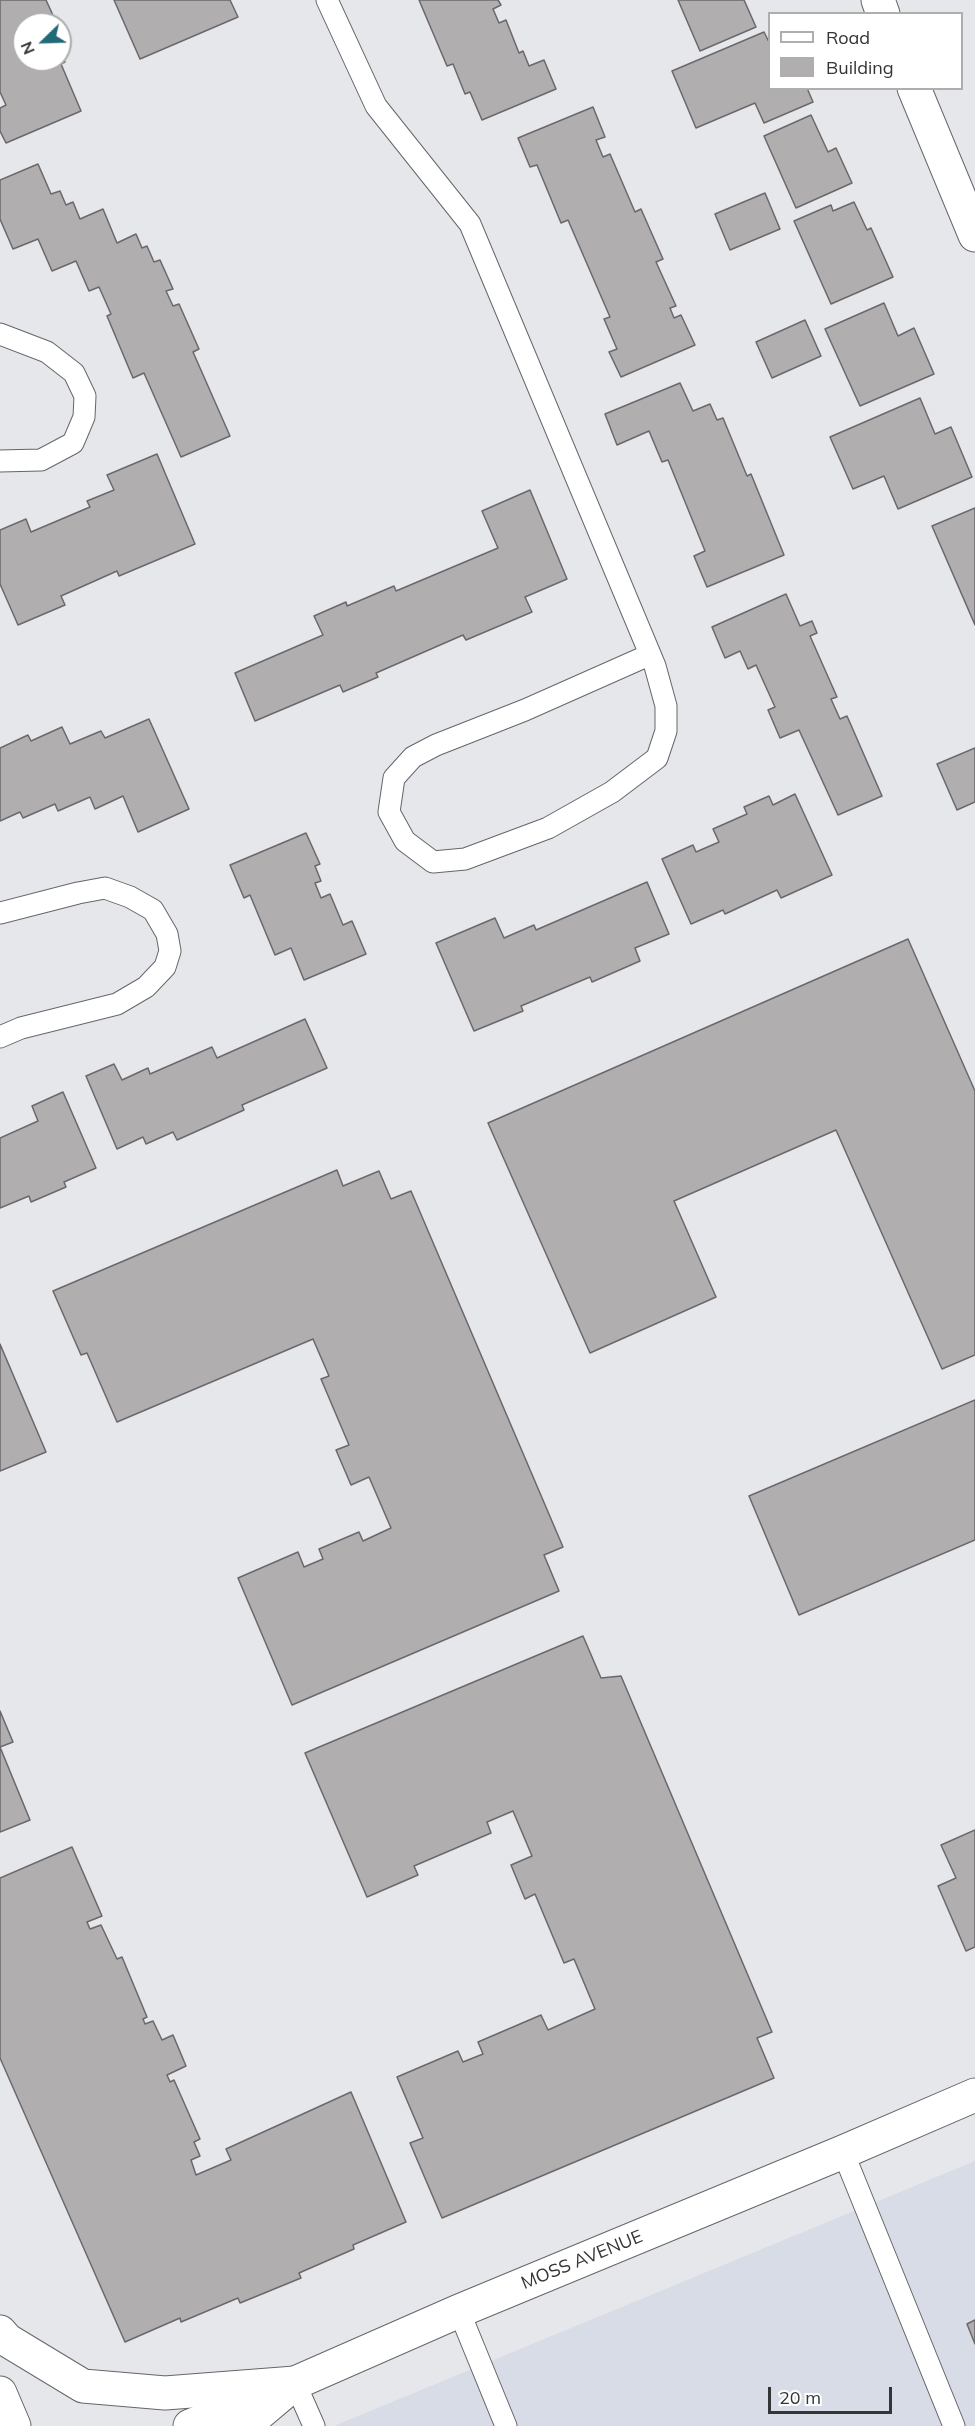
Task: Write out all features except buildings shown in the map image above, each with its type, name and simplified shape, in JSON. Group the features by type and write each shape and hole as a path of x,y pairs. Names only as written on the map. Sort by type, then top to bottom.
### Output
{"street":[{"path":"915,90 975,235"},
{"name":"MOSS AVENUE","path":"190,2426 975,2095"},
{"path":"0,2332 7,2340 83,2386 165,2393 295,2383"},
{"path":"244,2426 295,2383"},
{"path":"0,2393 14,2426"}],"lane":[{"path":"327,0 376,105 470,224 655,666 666,706 666,731 657,758 612,792 548,828 465,860 433,862 405,841 389,812 394,778 413,757 435,745 525,710 649,655"},
{"path":"0,334 47,352 74,373 85,396 84,417 73,443 41,460 0,461"},
{"path":"0,913 105,888 130,897 153,910 167,934 170,951 165,967 146,987 117,1004 21,1028 0,1037"},
{"path":"843,2152 954,2426"},
{"path":"459,2311 506,2426"},
{"path":"295,2383 314,2426"}],"shaded area":[{"path":"975,2161 975,2426 334,2426"}]}
